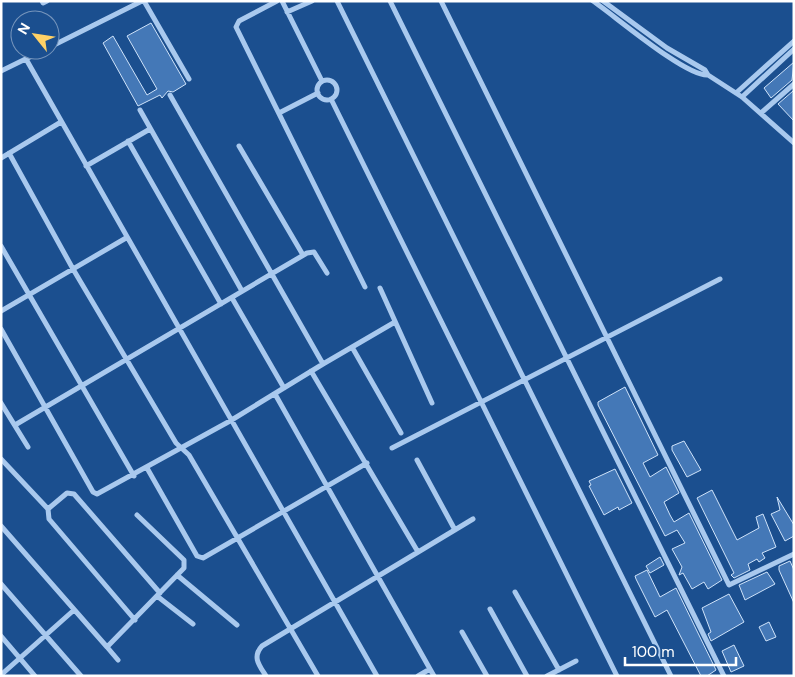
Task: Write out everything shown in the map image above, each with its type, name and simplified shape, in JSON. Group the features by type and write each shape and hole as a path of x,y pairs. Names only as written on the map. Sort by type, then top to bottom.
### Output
{"street":[{"path":"42,1 43,3 47,1"},
{"path":"60,42 143,1 189,79"},
{"path":"277,1 239,21 236,27 365,286"},
{"path":"282,1 322,82"},
{"path":"288,12 312,1"},
{"path":"337,1 672,676"},
{"path":"390,1 724,676"},
{"path":"440,1 729,585 794,554"},
{"path":"593,1 674,60 702,76 708,75"},
{"path":"603,1 667,48 705,70 708,75 742,97 793,140"},
{"path":"736,93 794,41"},
{"path":"742,97 794,49"},
{"path":"1,71 24,60"},
{"path":"27,60 178,330 377,676"},
{"path":"328,80 336,85 337,92 331,99 325,99 318,93 318,87 322,82 328,80"},
{"path":"762,113 794,84"},
{"path":"279,113 318,93"},
{"path":"170,95 323,364"},
{"path":"331,99 617,676"},
{"path":"140,110 242,291"},
{"path":"1,158 61,122"},
{"path":"86,166 150,128"},
{"path":"128,142 221,304"},
{"path":"239,146 303,255"},
{"path":"9,153 73,269 176,443 189,455 318,676"},
{"path":"1,311 126,238"},
{"path":"1,246 134,476"},
{"path":"15,425 303,255 314,252 327,273"},
{"path":"392,448 720,279"},
{"path":"380,288 432,403"},
{"path":"232,298 284,388"},
{"path":"1,330 93,492 102,494 230,421 395,322"},
{"path":"352,348 401,432"},
{"path":"311,371 418,552"},
{"path":"275,394 434,676"},
{"path":"1,403 28,447"},
{"path":"1,459 48,509 49,519 135,620"},
{"path":"417,460 454,530"},
{"path":"147,468 197,556 203,558 367,463"},
{"path":"48,509 67,494 74,494 159,594 193,624"},
{"path":"107,647 184,568 184,560 137,515"},
{"path":"266,676 256,659 257,651 262,646 473,519"},
{"path":"1,526 118,660"},
{"path":"177,575 237,625"},
{"path":"1,584 81,676"},
{"path":"516,592 559,670"},
{"path":"490,609 527,676"},
{"path":"1,675 74,610"},
{"path":"462,632 487,676"},
{"path":"1,636 35,676"},
{"path":"547,676 576,661"},
{"path":"418,676 430,669"}],"building":[{"path":"151,23 186,84 173,92 168,91 162,98 160,95 138,106 103,43 113,36 147,95 157,89 127,36"},
{"path":"794,62 792,80 771,98 764,88"},
{"path":"794,92 794,121 778,104"},
{"path":"625,387 658,455 643,463 650,477 666,467 679,493 664,502 670,515 674,522 689,513 722,580 708,589 704,582 692,589 683,573 679,575 682,567 672,549 685,543 677,530 665,536 598,405 598,402"},
{"path":"684,441 701,470 687,477 672,450 672,446"},
{"path":"615,469 632,503 619,510 618,507 604,515 589,486 591,485 589,481"},
{"path":"712,490 737,540 759,528 756,517 763,514 776,547 762,553 765,558 759,562 757,559 748,564 750,570 734,578 731,575 734,573 697,498"},
{"path":"777,497 794,525 794,536 785,541 771,514 780,510"},
{"path":"660,557 664,565 650,573 646,566"},
{"path":"790,561 794,570 794,603 779,570 779,566"},
{"path":"647,570 660,597 676,588 716,670 707,676 701,676 667,610 655,617 635,576"},
{"path":"767,572 775,584 745,600 739,585"},
{"path":"729,594 744,622 711,641 708,634 711,632 702,608"},
{"path":"769,622 776,637 766,641 759,627"},
{"path":"734,645 744,666 731,672 722,651"}]}
